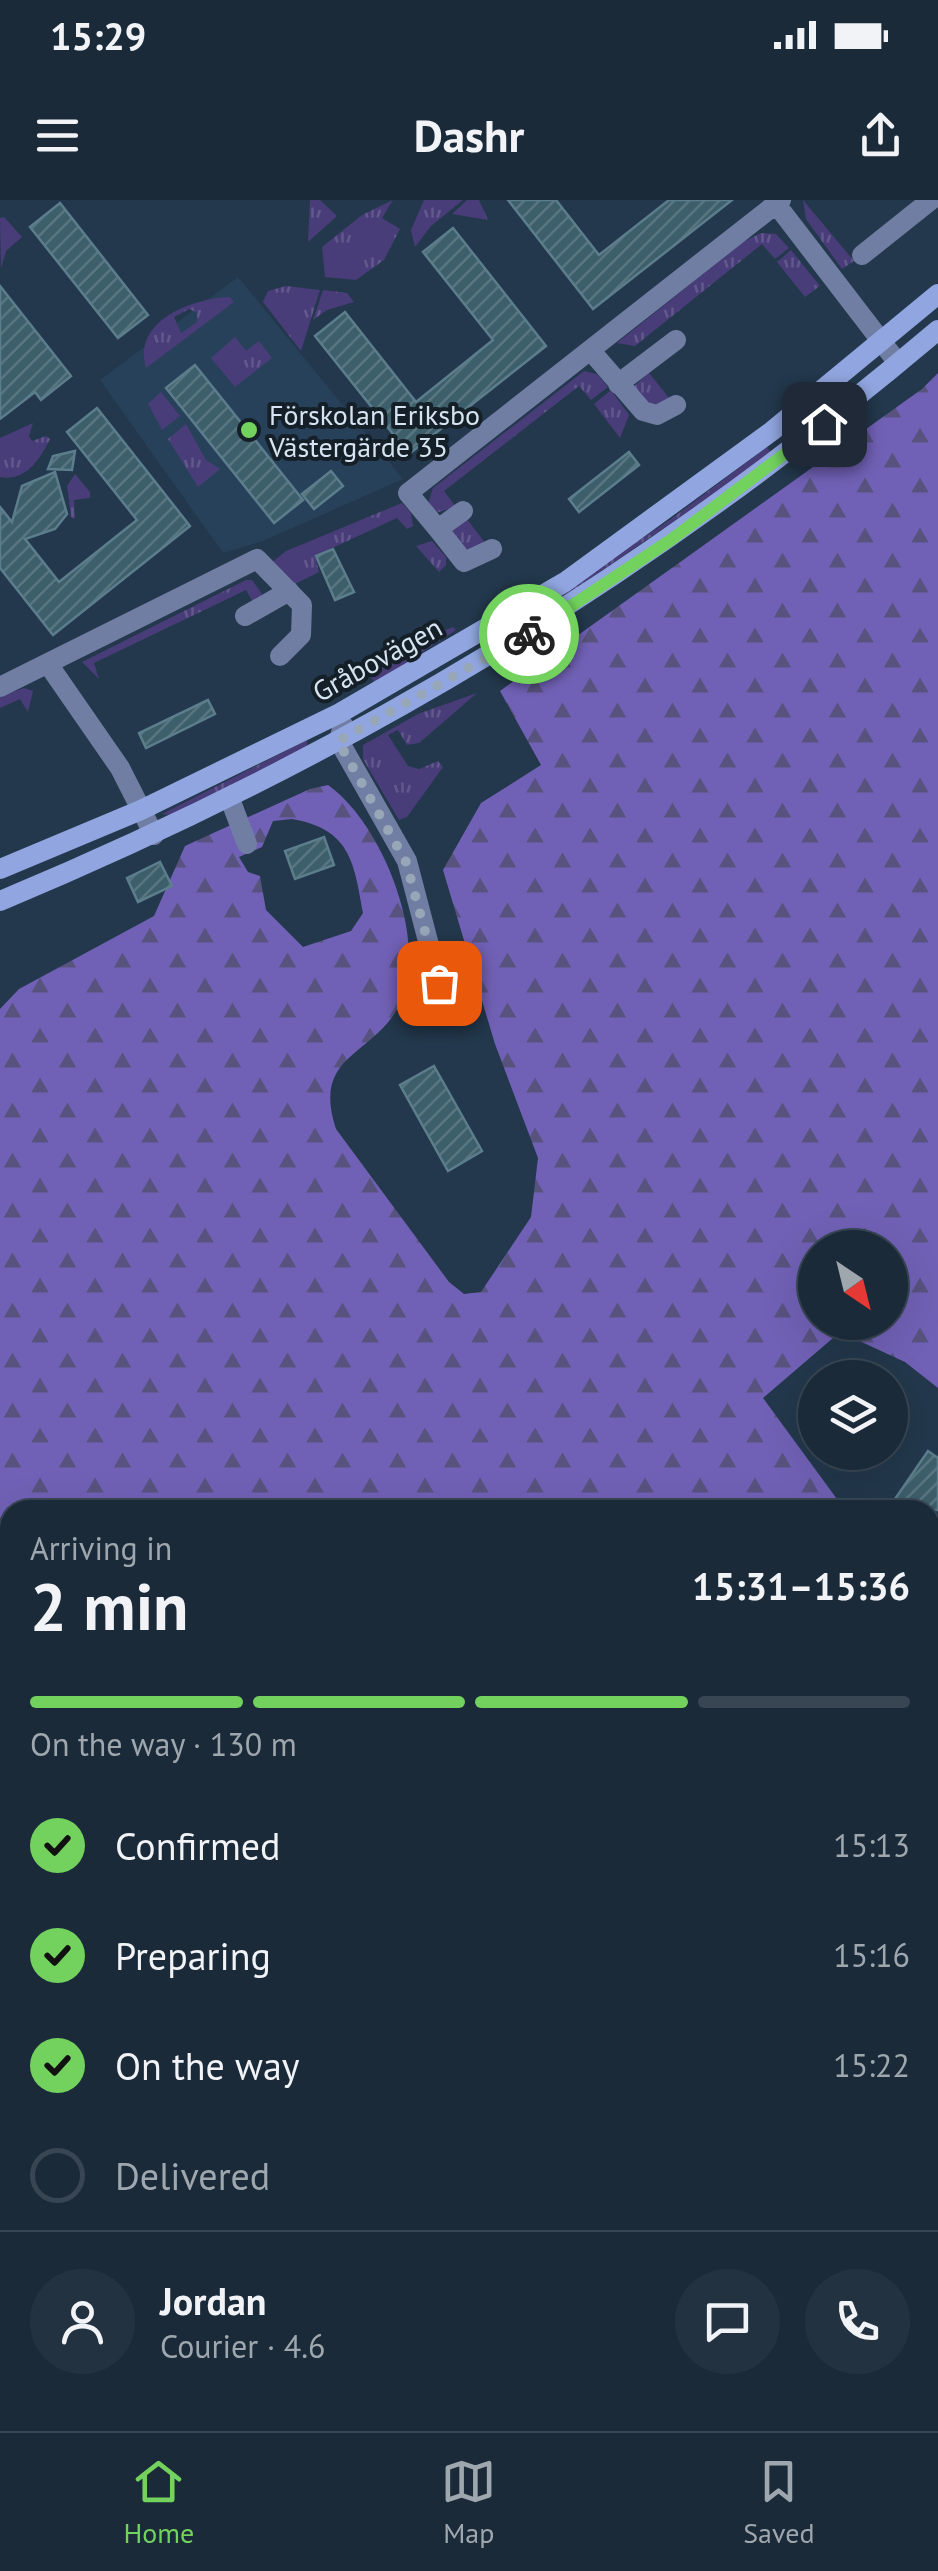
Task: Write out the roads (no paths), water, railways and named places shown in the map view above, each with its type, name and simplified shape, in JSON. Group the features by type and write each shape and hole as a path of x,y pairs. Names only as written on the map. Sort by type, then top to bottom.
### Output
{"main road":[{"name":"Gråbovägen","path":"0,870 141,810 340,713 565,582 772,431 938,294"},
{"name":"Gråbovägen","path":"0,901 230,798 521,639 672,539 938,330"}],"street":[{"path":"862,255 932,200"},
{"path":"492,549 464,562 408,494 779,202 898,364"},
{"path":"618,384 676,340"},
{"path":"590,351 642,411 657,416 676,405"},
{"path":"438,530 462,511"},
{"path":"0,687 257,559 302,605 301,634 280,656"},
{"path":"246,616 289,591"},
{"path":"48,664 120,768 154,835"},
{"path":"340,713 338,741 406,862 439,983"},
{"path":"230,798 247,844"}],"place":[{"name":"Förskolan Eriksbo Västergärde 35","path":"249,430"}]}
